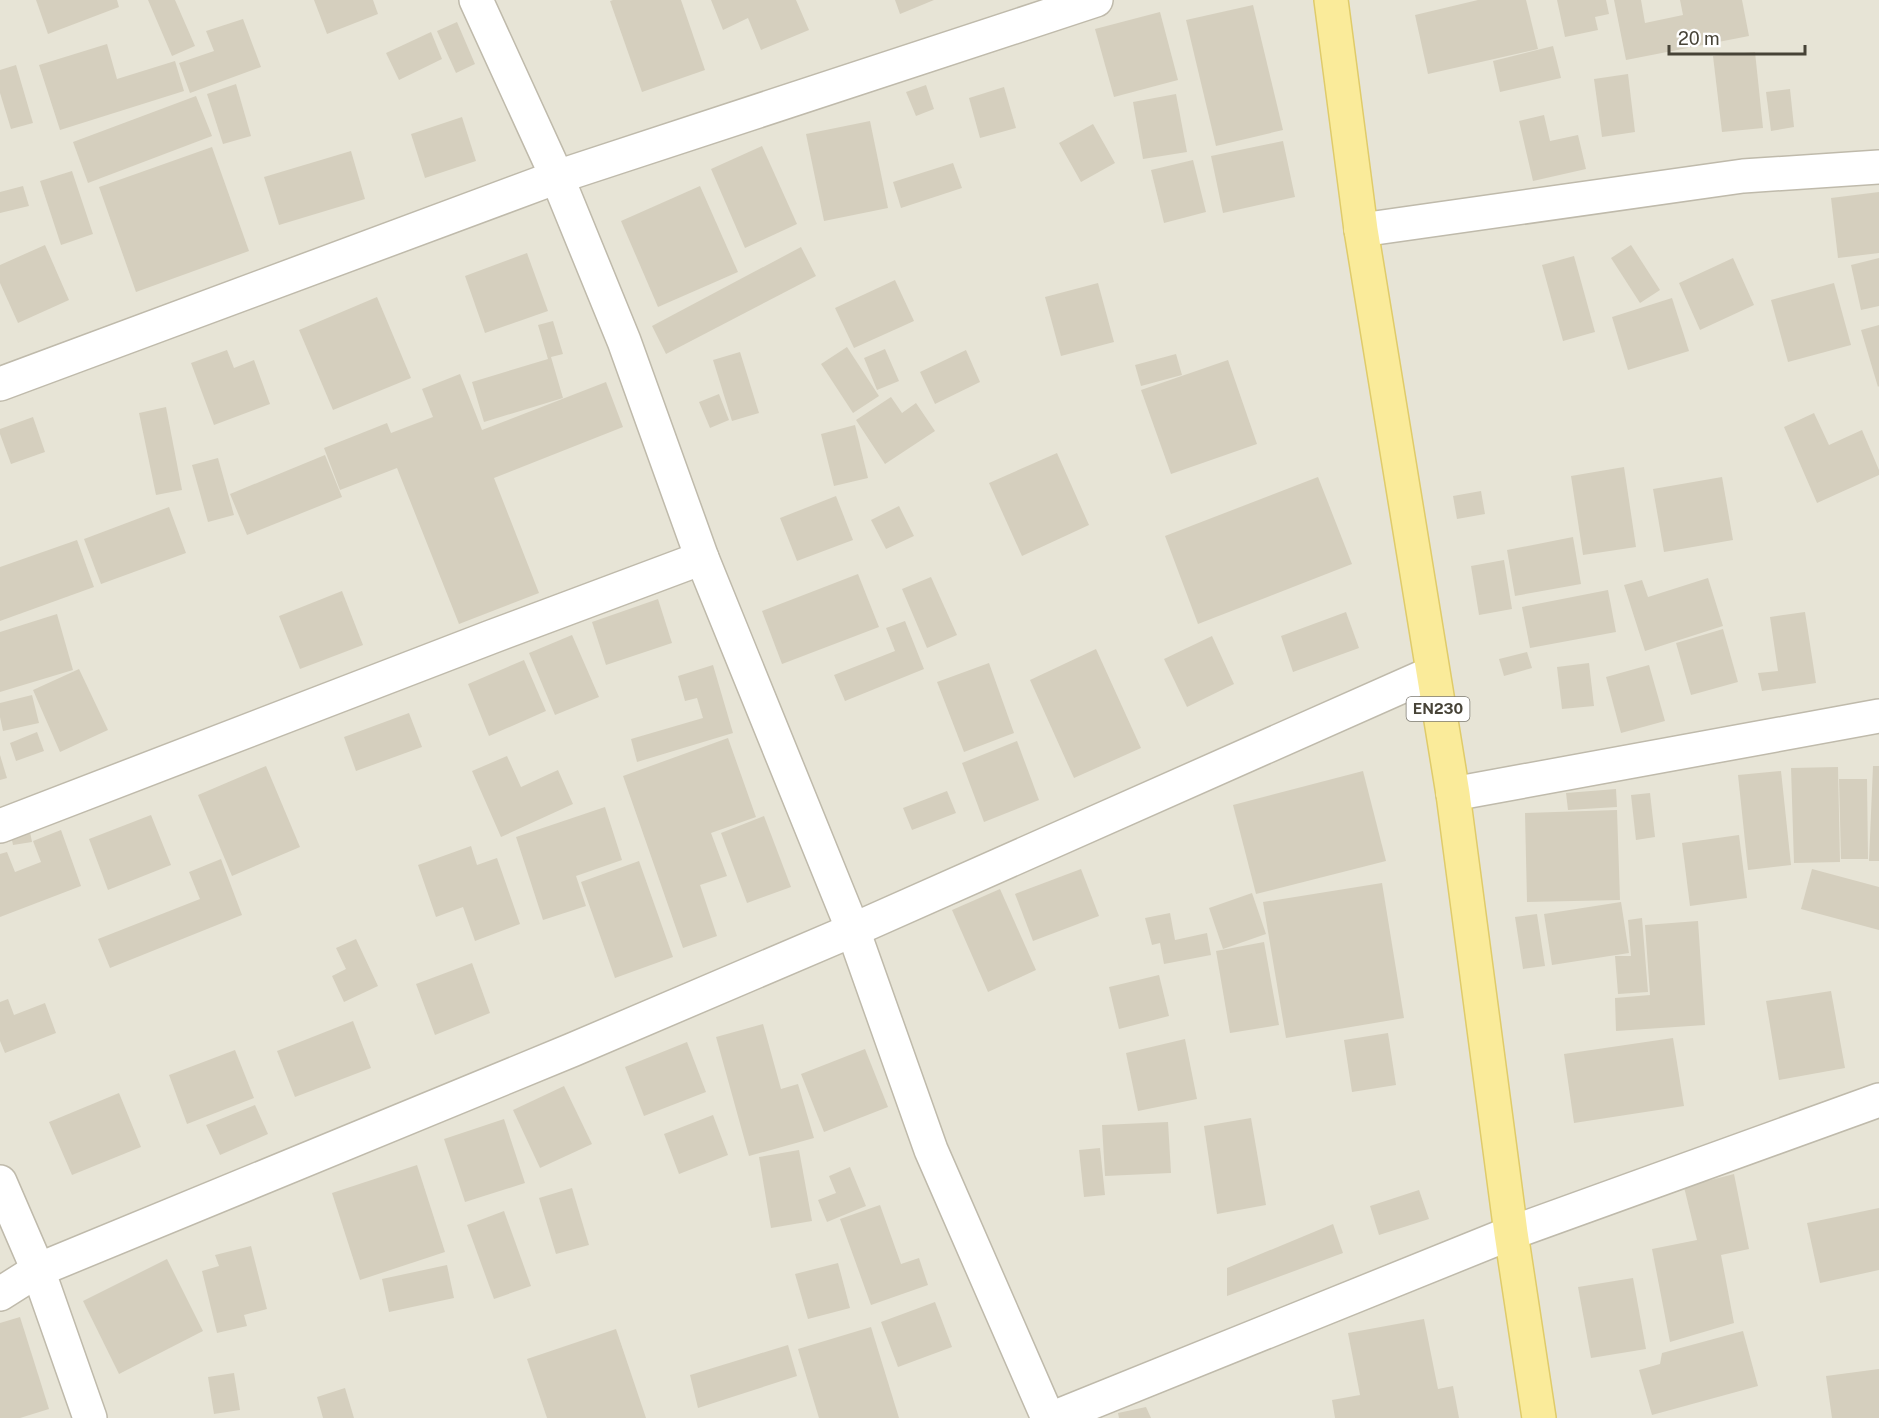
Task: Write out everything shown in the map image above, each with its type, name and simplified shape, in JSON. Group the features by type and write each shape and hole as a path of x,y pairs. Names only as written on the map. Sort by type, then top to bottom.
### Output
{"main road":[{"name":"EN230","path":"1331,0 1361,230 1453,794 1511,1233 1539,1418"}],"street":[{"path":"476,0 557,177 624,341 702,558 853,930 931,1150 1048,1418"},
{"path":"0,384 557,177 1096,0"},
{"path":"1361,230 1743,176 1879,167"},
{"path":"0,826 702,558"},
{"path":"0,1294 38,1270 561,1054 853,930 1432,672"},
{"path":"1453,794 1879,716"},
{"path":"1053,1418 1511,1233 1879,1100"},
{"path":"0,1182 38,1270 90,1418"}],"shaded area":[{"path":"0,0 1879,0 1879,1418 0,1418"}],"building":[{"path":"36,0 117,0 119,7 48,34"},
{"path":"148,0 175,0 195,46 172,56"},
{"path":"314,0 373,0 378,14 327,34"},
{"path":"681,0 705,70 642,92 610,1"},
{"path":"711,0 796,0 809,30 761,50 748,18 723,30"},
{"path":"895,0 934,0 900,14"},
{"path":"1478,0 1526,0 1538,49 1428,74 1415,15"},
{"path":"1557,0 1606,0 1609,14 1595,17 1598,30 1565,37"},
{"path":"1614,0 1641,0 1645,23 1683,15 1680,0 1742,0 1749,36 1626,60"},
{"path":"1253,5 1283,130 1216,146 1186,20"},
{"path":"1160,12 1178,80 1114,97 1095,29"},
{"path":"243,19 261,67 190,93 179,63 214,51 206,31"},
{"path":"457,22 475,64 456,73 437,31"},
{"path":"431,32 442,59 399,80 386,53"},
{"path":"107,44 117,79 175,61 184,91 60,130 39,65"},
{"path":"1553,46 1561,78 1500,92 1493,61"},
{"path":"1755,52 1763,128 1722,132 1713,56"},
{"path":"16,65 33,123 11,129 0,93 0,70"},
{"path":"1628,74 1635,132 1602,137 1594,79"},
{"path":"236,84 251,136 223,144 207,94"},
{"path":"926,85 934,109 916,116 906,92"},
{"path":"1004,87 1016,128 980,138 969,98"},
{"path":"1790,89 1794,127 1771,131 1766,92"},
{"path":"1176,94 1187,152 1143,159 1133,102"},
{"path":"196,96 212,136 88,183 73,142"},
{"path":"1544,115 1550,141 1578,135 1586,169 1533,181 1519,121"},
{"path":"462,117 476,161 425,178 411,134"},
{"path":"870,121 888,208 824,221 806,134"},
{"path":"1093,124 1115,163 1081,182 1059,143"},
{"path":"1283,141 1295,197 1223,213 1211,156"},
{"path":"762,146 797,224 745,248 711,169"},
{"path":"212,147 249,251 136,292 99,187"},
{"path":"351,151 365,199 279,225 264,177"},
{"path":"1193,160 1206,212 1164,223 1151,170"},
{"path":"953,163 962,188 901,208 893,182"},
{"path":"72,171 93,234 61,245 40,181"},
{"path":"23,186 29,206 0,213 0,192"},
{"path":"700,186 738,272 658,307 621,221"},
{"path":"1879,192 1879,253 1838,258 1831,198"},
{"path":"45,245 69,300 18,323 0,283 0,265"},
{"path":"1631,245 1660,290 1640,303 1611,258"},
{"path":"801,247 816,276 666,354 652,326"},
{"path":"527,253 548,311 485,333 465,276"},
{"path":"1574,256 1595,332 1563,341 1542,265"},
{"path":"1733,258 1754,305 1700,330 1679,283"},
{"path":"1879,258 1879,306 1861,310 1851,265"},
{"path":"895,280 914,321 854,348 835,308"},
{"path":"1098,283 1114,342 1061,356 1045,297"},
{"path":"1834,283 1851,345 1788,362 1771,300"},
{"path":"377,297 411,378 333,410 299,330"},
{"path":"1672,298 1689,351 1628,370 1612,317"},
{"path":"553,321 563,354 551,357 563,398 484,422 472,382 548,359 538,325"},
{"path":"1879,325 1879,386 1878,387 1861,330"},
{"path":"847,347 879,396 853,413 821,364"},
{"path":"885,349 899,381 877,390 864,358"},
{"path":"227,350 234,368 254,360 270,404 214,425 191,363"},
{"path":"966,350 980,382 935,404 920,372"},
{"path":"740,352 759,413 732,421 713,360"},
{"path":"1176,354 1182,375 1141,386 1135,365"},
{"path":"1228,360 1257,444 1171,474 1141,390"},
{"path":"460,374 482,430 606,382 623,427 494,478 539,593 459,624 397,468 340,490 324,448 387,423 391,433 433,417 422,389"},
{"path":"719,394 729,420 710,428 699,402"},
{"path":"891,397 902,413 916,403 935,431 885,464 856,420"},
{"path":"166,407 182,490 156,495 139,413"},
{"path":"1814,413 1829,445 1862,430 1879,470 1879,475 1817,503 1784,427"},
{"path":"33,417 45,452 11,464 0,429"},
{"path":"855,425 868,478 834,486 821,434"},
{"path":"1057,453 1089,525 1022,556 989,483"},
{"path":"325,455 342,497 247,535 230,494"},
{"path":"218,458 234,515 208,522 192,465"},
{"path":"1624,467 1636,547 1583,555 1571,476"},
{"path":"1318,477 1352,564 1198,624 1165,536"},
{"path":"1722,477 1733,540 1664,552 1653,489"},
{"path":"1481,491 1485,514 1457,519 1453,496"},
{"path":"836,496 853,540 797,561 780,518"},
{"path":"899,506 914,536 886,549 871,520"},
{"path":"169,507 186,553 101,584 84,539"},
{"path":"1573,537 1581,584 1515,596 1507,550"},
{"path":"77,540 94,587 0,621 0,567"},
{"path":"1504,560 1512,609 1479,615 1471,566"},
{"path":"858,574 879,627 782,664 762,611"},
{"path":"931,577 957,635 927,648 902,589"},
{"path":"1708,578 1723,626 1645,651 1624,585 1642,580 1648,597"},
{"path":"1608,590 1616,632 1530,648 1522,607"},
{"path":"342,591 363,645 300,669 279,616"},
{"path":"658,599 672,643 606,665 592,622"},
{"path":"1346,612 1359,648 1293,672 1281,636"},
{"path":"1805,612 1816,683 1762,691 1758,673 1778,671 1770,617"},
{"path":"57,614 73,670 0,692 0,632"},
{"path":"905,621 924,669 845,701 834,675 895,651 886,628"},
{"path":"1723,629 1738,682 1691,695 1676,643"},
{"path":"572,635 599,697 555,715 529,653"},
{"path":"1212,636 1234,684 1187,707 1164,659"},
{"path":"1096,649 1141,748 1074,778 1030,680"},
{"path":"1527,652 1532,668 1504,676 1499,659"},
{"path":"524,660 546,711 489,736 468,684"},
{"path":"989,663 1014,733 964,752 937,682"},
{"path":"1589,663 1594,706 1562,709 1557,667"},
{"path":"713,665 733,733 637,762 631,739 703,718 697,698 685,701 678,676"},
{"path":"1649,665 1665,721 1621,733 1606,677"},
{"path":"79,669 108,730 60,752 33,690"},
{"path":"32,695 39,723 3,731 0,703"},
{"path":"409,713 422,747 356,771 344,737"},
{"path":"37,732 44,751 16,761 10,743"},
{"path":"728,738 756,817 711,833 727,876 700,885 717,936 683,948 623,776"},
{"path":"1017,741 1039,800 984,822 962,763"},
{"path":"0,755 7,778 0,780"},
{"path":"507,756 521,787 558,770 573,804 501,837 472,771"},
{"path":"266,766 300,847 232,876 198,795"},
{"path":"1873,766 1879,766 1879,861 1869,861"},
{"path":"1838,767 1840,862 1794,863 1791,768"},
{"path":"1363,771 1386,861 1256,894 1233,805"},
{"path":"1781,771 1791,865 1748,870 1738,775"},
{"path":"1839,779 1867,779 1868,859 1841,859"},
{"path":"1616,789 1617,807 1568,810 1566,793"},
{"path":"947,791 956,813 912,830 903,808"},
{"path":"1650,793 1655,837 1636,840 1631,795"},
{"path":"605,807 622,860 576,876 586,906 543,920 516,837"},
{"path":"1617,810 1620,900 1527,902 1525,813"},
{"path":"151,815 171,865 108,890 89,839"},
{"path":"764,816 791,887 747,903 721,833"},
{"path":"29,827 32,842 13,845 10,830"},
{"path":"61,830 81,886 0,917 0,854 7,852 15,872 41,862 33,841"},
{"path":"1739,835 1747,898 1690,906 1682,843"},
{"path":"471,846 477,865 497,858 520,924 475,941 463,907 436,917 418,865"},
{"path":"221,859 242,915 110,968 98,939 200,899 189,872"},
{"path":"639,861 673,957 615,978 581,882"},
{"path":"1081,869 1099,916 1033,941 1015,894"},
{"path":"1812,869 1879,887 1879,930 1801,909"},
{"path":"1382,883 1404,1018 1286,1038 1263,902"},
{"path":"1000,889 1036,970 988,992 952,910"},
{"path":"1252,893 1266,934 1223,949 1209,908"},
{"path":"1621,902 1629,953 1552,965 1544,914"},
{"path":"1170,913 1175,940 1207,933 1211,955 1164,964 1160,943 1152,945 1145,918"},
{"path":"1537,914 1545,966 1523,969 1515,917"},
{"path":"1642,918 1648,992 1618,994 1615,956 1631,956 1628,920"},
{"path":"1698,921 1705,1025 1616,1031 1615,998 1650,995 1645,925"},
{"path":"356,939 378,986 344,1002 332,976 346,969 336,948"},
{"path":"1264,942 1279,1025 1230,1033 1216,951"},
{"path":"472,963 490,1013 435,1035 416,984"},
{"path":"1159,975 1169,1016 1119,1029 1109,987"},
{"path":"1831,991 1845,1068 1779,1080 1766,1001"},
{"path":"8,999 14,1015 45,1003 56,1033 5,1053 0,1041 0,1002"},
{"path":"353,1021 371,1068 295,1097 277,1051"},
{"path":"763,1024 781,1089 798,1084 814,1138 749,1156 716,1037"},
{"path":"1388,1033 1396,1085 1352,1092 1344,1040"},
{"path":"1673,1038 1684,1106 1574,1123 1564,1054"},
{"path":"1185,1039 1197,1099 1138,1111 1126,1053"},
{"path":"687,1042 706,1092 644,1116 625,1067"},
{"path":"865,1049 888,1107 824,1132 801,1074"},
{"path":"235,1050 254,1098 187,1124 169,1075"},
{"path":"564,1086 592,1144 540,1168 513,1110"},
{"path":"119,1093 141,1147 72,1175 49,1122"},
{"path":"255,1105 268,1134 220,1155 206,1125"},
{"path":"713,1115 728,1155 679,1174 664,1134"},
{"path":"1251,1118 1266,1205 1217,1214 1204,1126"},
{"path":"504,1119 525,1183 465,1202 444,1139"},
{"path":"1168,1122 1171,1173 1105,1176 1102,1125"},
{"path":"1100,1148 1105,1195 1084,1197 1079,1150"},
{"path":"799,1150 812,1221 771,1228 759,1157"},
{"path":"417,1165 445,1252 360,1280 332,1193"},
{"path":"850,1167 866,1206 827,1222 818,1200 836,1193 829,1176"},
{"path":"1734,1174 1749,1249 1721,1255 1734,1323 1670,1342 1652,1249 1697,1240 1684,1187"},
{"path":"572,1188 589,1245 556,1254 539,1198"},
{"path":"1419,1190 1429,1219 1379,1235 1370,1206"},
{"path":"880,1205 901,1264 919,1258 928,1285 871,1305 840,1219"},
{"path":"1879,1208 1879,1270 1820,1283 1807,1223"},
{"path":"504,1211 531,1286 494,1299 467,1225"},
{"path":"1333,1224 1343,1253 1227,1296 1227,1268"},
{"path":"251,1246 267,1309 244,1315 247,1326 217,1333 202,1271 219,1266 215,1255"},
{"path":"167,1259 203,1331 119,1374 83,1301"},
{"path":"838,1263 850,1308 808,1319 795,1274"},
{"path":"447,1265 454,1298 389,1312 382,1279"},
{"path":"1633,1278 1646,1349 1591,1358 1578,1287"},
{"path":"935,1302 952,1347 898,1367 881,1322"},
{"path":"20,1317 49,1409 20,1418 0,1418 0,1323"},
{"path":"1424,1319 1438,1389 1453,1386 1459,1418 1335,1418 1332,1400 1360,1395 1348,1333"},
{"path":"871,1327 899,1418 819,1418 798,1349"},
{"path":"616,1329 646,1418 547,1418 527,1359"},
{"path":"1743,1331 1758,1386 1652,1415 1639,1370 1660,1364 1662,1353"},
{"path":"788,1345 797,1376 698,1408 690,1375"},
{"path":"1879,1369 1879,1418 1832,1418 1826,1376"},
{"path":"234,1373 240,1410 214,1414 208,1377"},
{"path":"345,1388 354,1418 323,1418 317,1397"},
{"path":"1146,1407 1151,1418 1119,1418 1118,1413"}]}
